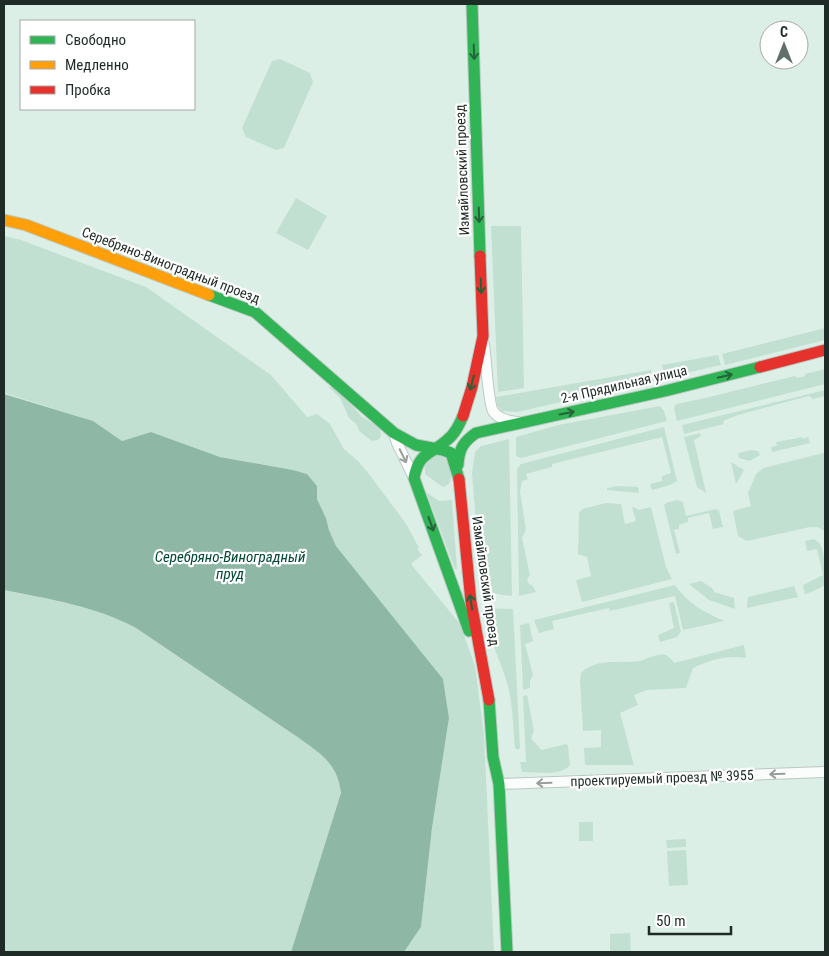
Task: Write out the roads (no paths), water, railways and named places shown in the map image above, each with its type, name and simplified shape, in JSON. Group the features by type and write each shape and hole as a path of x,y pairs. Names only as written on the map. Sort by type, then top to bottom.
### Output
{"street":[{"name":"Измайловский проезд","path":"472,4 483,336 489,395 492,411 504,420 519,423"},
{"name":"Серебряно-Виноградный проезд","path":"4,220 26,226 255,312 394,434 411,444 433,448"},
{"name":"Измайловский проезд","path":"414,478 420,458 453,434 462,417 483,336"},
{"name":"2-я Прядильная улица","path":"458,473 460,448 464,441 476,433 665,391 825,350"},
{"name":"Измайловский проезд","path":"394,434 414,478 470,634 489,702"},
{"name":"Измайловский проезд","path":"433,448 443,449 451,453 458,473 471,602 489,702 494,757 499,784 507,952"},
{"name":"проектируемый проезд № 3955","path":"499,784 825,772"}],"water":[{"name":"Серебряно-Виноградный пруд","path":"4,394 93,421 122,441 151,432 220,457 307,474 317,486 317,499 336,546 443,679 449,718 432,828 421,927 404,952 291,952 341,793 336,774 321,755 299,738 136,628 120,620 88,609 4,590"}]}
